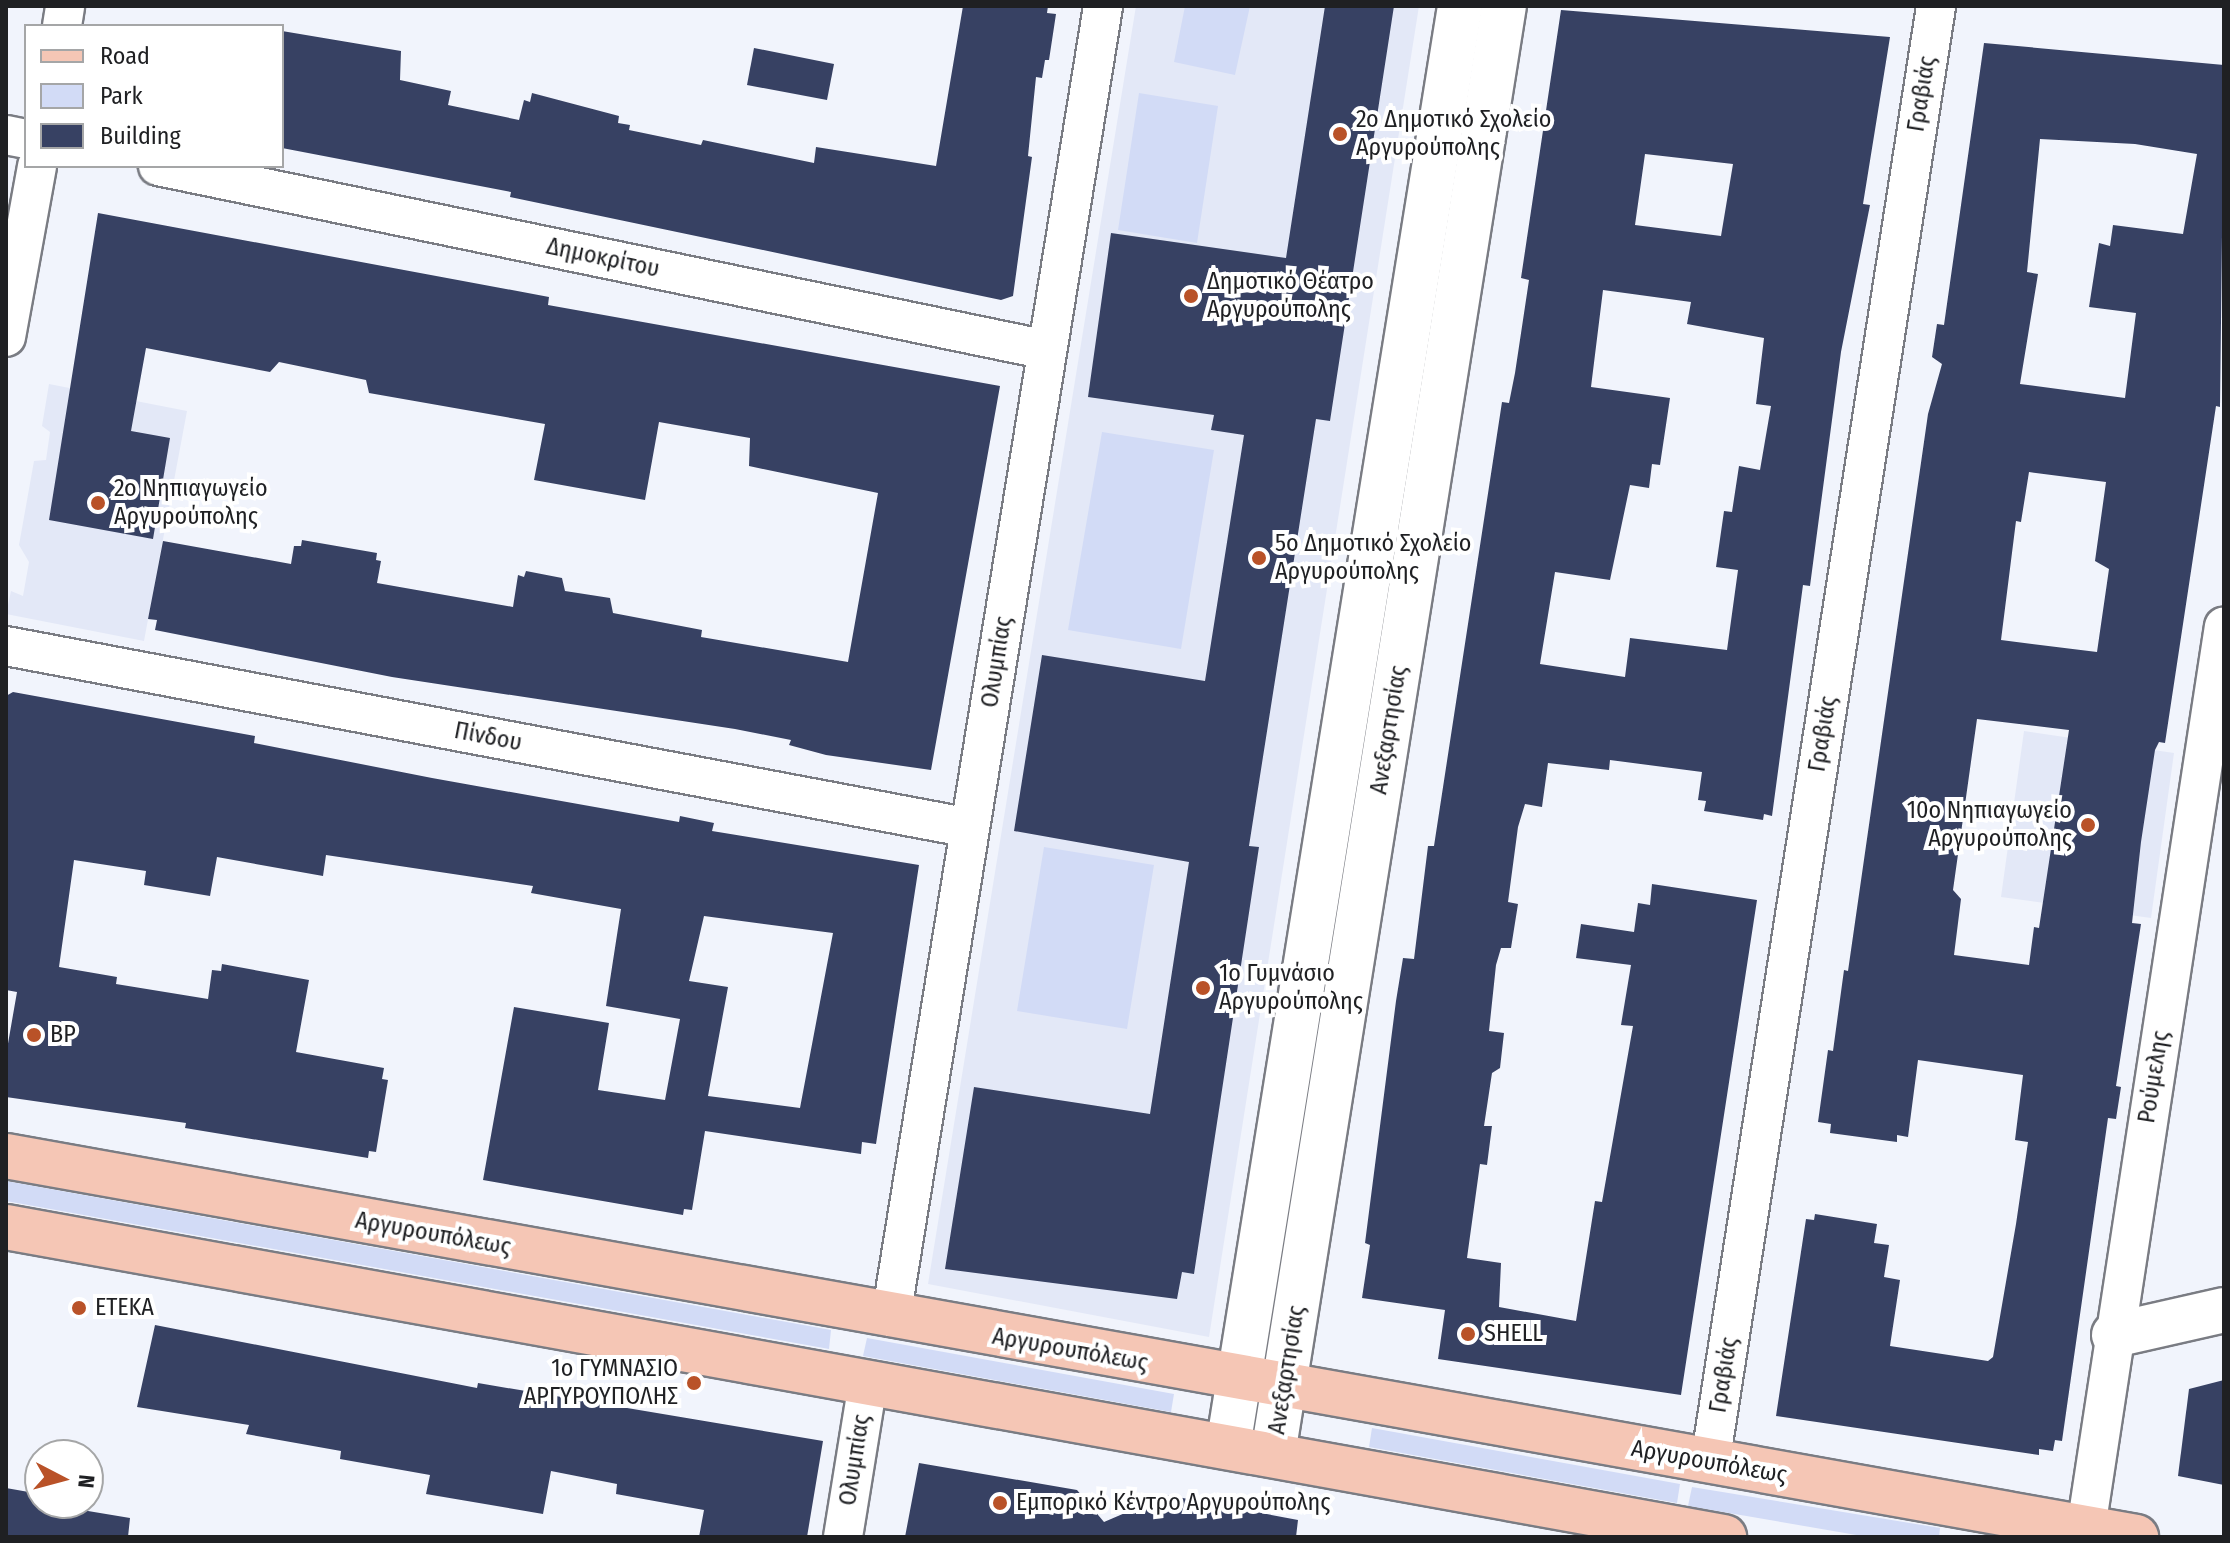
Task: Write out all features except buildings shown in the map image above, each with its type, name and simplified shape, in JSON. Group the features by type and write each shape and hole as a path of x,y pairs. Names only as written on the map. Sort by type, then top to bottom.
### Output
{"main road":[{"name":"Ανεξαρτησίας","path":"1228,1447 1460,6"},
{"name":"Ανεξαρτησίας","path":"1273,1454 1504,6"},
{"name":"Αργυρουπόλεως","path":"6,1156 1239,1380 2136,1537"},
{"path":"6,1227 1714,1536"},
{"path":"2114,1335 2224,1310"}],"street":[{"name":"Ολυμπίας","path":"891,1317 1103,6"},
{"name":"Γραβιάς","path":"1710,1463 1936,6"},
{"path":"6,337 37,168"},
{"name":"Δημοκρίτου","path":"168,168 1047,350"},
{"name":"Ρούμελης","path":"2086,1528 2224,626"},
{"name":"Πίνδου","path":"6,646 970,828"},
{"name":"Ολυμπίας","path":"843,1537 868,1382"}],"shaded area":[{"path":"1136,6 1419,6 1209,1337 928,1284"},
{"name":"2ο Νηπιαγωγείο Αργυρούπολης","path":"49,384 187,411 144,641 6,614 11,591 23,596 29,562 19,545 34,461 46,460 50,432 42,426"},
{"name":"10ο Νηπιαγωγείο Αργυρούπολης","path":"2024,731 2174,753 2151,918 2001,897"}],"green space":[{"path":"1185,6 1250,6 1235,75 1174,62"},
{"path":"1139,93 1218,106 1197,243 1118,230"},
{"path":"1102,432 1214,450 1181,649 1068,630"},
{"path":"1044,847 1154,865 1127,1029 1017,1011"},
{"path":"6,1181 831,1330 829,1349 6,1201"},
{"path":"867,1338 1174,1394 1171,1412 863,1356"},
{"path":"1372,1428 1680,1484 1677,1503 1369,1447"},
{"path":"1692,1487 1940,1528 1939,1537 1868,1537 1688,1506"}],"place":[{"name":"2ο Δημοτικό Σχολείο Αργυρούπολης","path":"1340,134"},
{"name":"Δημοτικό Θέατρο Αργυρούπολης","path":"1191,296"},
{"name":"2ο Νηπιαγωγείο Αργυρούπολης","path":"98,503"},
{"name":"5ο Δημοτικό Σχολείο Αργυρούπολης","path":"1259,558"},
{"name":"10ο Νηπιαγωγείο Αργυρούπολης","path":"2088,825"},
{"name":"1ο Γυμνάσιο Αργυρούπολης","path":"1203,988"},
{"name":"BP","path":"34,1035"},
{"name":"ΕΤΕΚΑ","path":"79,1308"},
{"name":"SHELL","path":"1468,1334"},
{"name":"1ο ΓΥΜΝΑΣΙΟ ΑΡΓΥΡΟΥΠΟΛΗΣ","path":"694,1383"},
{"name":"Εμπορικό Κέντρο Αργυρούπολης","path":"1000,1503"}]}
